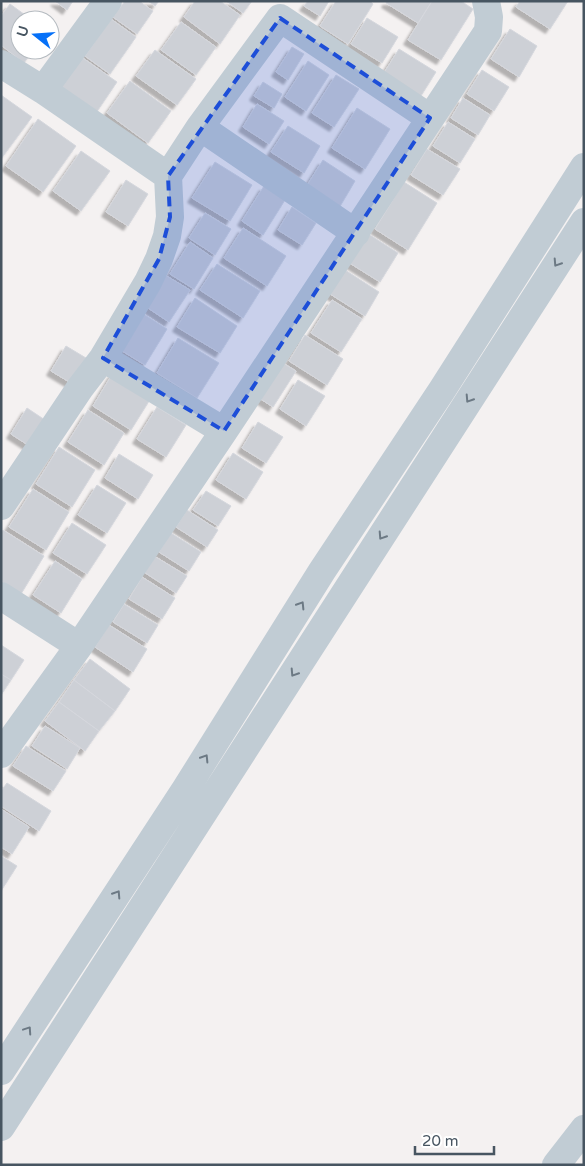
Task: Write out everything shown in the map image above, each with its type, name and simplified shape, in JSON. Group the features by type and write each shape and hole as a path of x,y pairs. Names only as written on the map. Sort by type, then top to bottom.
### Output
{"street":[{"path":"42,90 108,1"},
{"path":"1,754 79,646 224,431 488,31 489,17 486,1"},
{"path":"1,506 80,388 103,358 148,282 167,236 170,217 168,176 200,127 285,10 430,118"},
{"path":"1,64 168,176"},
{"path":"200,127 356,233"},
{"path":"1,1071 185,790 322,571 442,390 584,166"},
{"path":"1,1127 584,222"},
{"path":"103,358 224,431"},
{"path":"1,596 79,646"},
{"path":"556,1165 584,1129"}],"highlighted area":[{"path":"280,18 430,118 224,431 103,358 159,259 170,217 168,176"}],"building":[{"path":"55,1 73,1 67,10"},
{"path":"125,1 139,1 153,11 137,34 113,17"},
{"path":"148,1 159,1 155,6"},
{"path":"195,1 220,1 240,15 220,44 184,17"},
{"path":"226,1 252,1 243,13"},
{"path":"308,1 329,1 320,16 304,6"},
{"path":"336,1 370,1 373,4 348,44 320,26"},
{"path":"387,1 432,1 418,23 386,3"},
{"path":"432,1 461,1 473,9 441,60 408,40"},
{"path":"520,1 568,1 550,29 516,7"},
{"path":"10,4 18,10 10,10 10,52 1,45 1,16"},
{"path":"367,18 398,37 382,63 351,44"},
{"path":"111,19 136,37 110,74 85,56"},
{"path":"181,22 216,47 196,75 161,50"},
{"path":"510,29 537,46 519,77 491,59"},
{"path":"292,47 304,54 288,80 276,72"},
{"path":"399,49 436,72 419,99 382,76"},
{"path":"155,50 196,79 177,105 136,76"},
{"path":"80,56 117,82 96,113 58,86"},
{"path":"308,61 329,75 306,111 285,97"},
{"path":"482,70 509,87 494,111 467,94"},
{"path":"336,75 359,89 334,127 312,113"},
{"path":"130,81 171,111 148,143 107,113"},
{"path":"263,82 282,94 274,108 254,96"},
{"path":"1,95 32,117 1,159"},
{"path":"463,98 490,115 478,135 451,118"},
{"path":"257,104 284,121 269,144 243,127"},
{"path":"357,108 390,129 365,169 332,148"},
{"path":"38,119 76,146 43,192 6,166"},
{"path":"448,122 475,139 460,163 433,146"},
{"path":"288,126 320,146 304,173 271,152"},
{"path":"427,149 460,169 443,195 411,175"},
{"path":"81,151 110,171 81,211 53,191"},
{"path":"323,160 355,181 339,208 306,187"},
{"path":"215,162 252,185 230,221 192,198"},
{"path":"126,180 148,194 128,226 106,212"},
{"path":"404,182 437,203 408,250 375,229"},
{"path":"264,186 285,200 263,235 242,221"},
{"path":"292,207 316,223 302,245 278,230"},
{"path":"205,213 231,229 215,255 189,238"},
{"path":"243,228 286,256 267,286 224,258"},
{"path":"367,233 398,253 380,282 348,262"},
{"path":"190,242 213,258 194,289 170,274"},
{"path":"217,264 260,291 243,318 200,290"},
{"path":"342,268 379,292 365,316 327,292"},
{"path":"165,275 190,290 169,322 145,306"},
{"path":"195,298 237,326 220,353 177,327"},
{"path":"332,300 362,319 341,352 311,333"},
{"path":"142,313 167,329 145,365 119,349"},
{"path":"305,335 343,359 327,385 289,361"},
{"path":"178,338 219,363 197,398 157,373"},
{"path":"66,346 86,358 71,383 51,371"},
{"path":"278,360 296,371 273,407 256,396"},
{"path":"113,373 151,398 131,430 93,406"},
{"path":"298,380 325,396 306,426 280,409"},
{"path":"157,407 186,425 166,457 137,439"},
{"path":"27,408 48,422 31,447 11,434"},
{"path":"88,410 124,433 104,465 68,442"},
{"path":"258,422 283,437 266,463 242,448"},
{"path":"59,447 95,470 72,507 36,484"},
{"path":"233,453 263,472 246,499 216,480"},
{"path":"119,454 153,475 138,499 105,478"},
{"path":"97,485 126,503 107,533 78,515"},
{"path":"33,489 69,512 46,550 9,527"},
{"path":"206,491 231,506 218,526 193,510"},
{"path":"187,510 218,530 207,547 176,527"},
{"path":"72,523 106,545 87,574 53,553"},
{"path":"3,530 44,556 21,594 1,581 1,533"},
{"path":"171,533 201,552 189,571 159,552"},
{"path":"154,556 187,576 176,593 144,572"},
{"path":"55,561 82,579 61,613 33,595"},
{"path":"142,577 175,598 162,619 129,599"},
{"path":"124,604 158,625 147,643 113,622"},
{"path":"109,625 147,649 133,672 95,647"},
{"path":"1,645 24,660 11,680 1,674"},
{"path":"90,659 130,689 115,711 74,680"},
{"path":"1,674 11,680 1,695"},
{"path":"74,680 115,711 99,731 59,702"},
{"path":"59,702 99,731 85,751 45,721"},
{"path":"45,726 80,748 67,769 32,746"},
{"path":"26,746 66,771 53,791 13,766"},
{"path":"7,783 51,811 39,831 1,806 1,791"},
{"path":"1,809 29,827 12,854 1,847"},
{"path":"1,856 17,866 1,891"}]}
